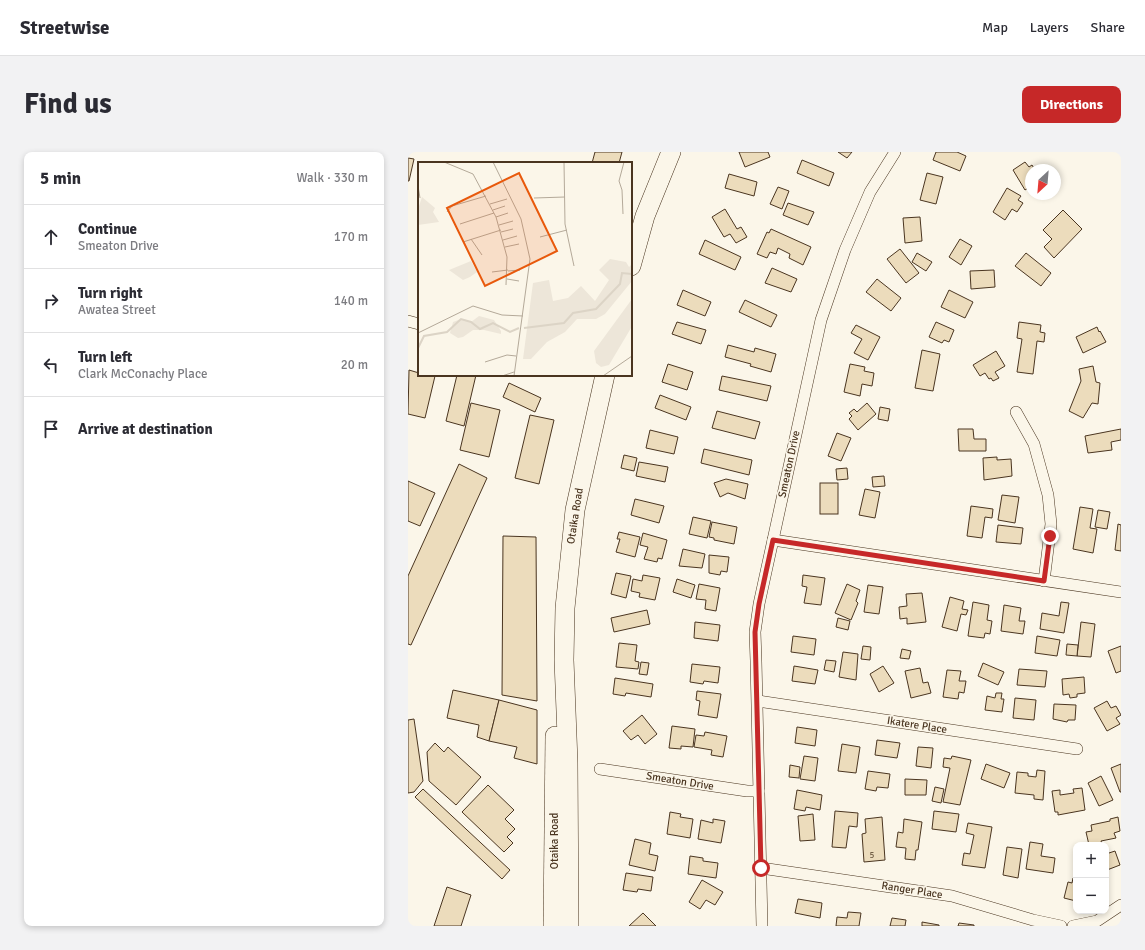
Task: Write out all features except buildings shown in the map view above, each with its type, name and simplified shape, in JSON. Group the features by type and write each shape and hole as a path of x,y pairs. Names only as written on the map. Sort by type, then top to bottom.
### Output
{"highway":[{"path":"632,262 637,242 653,196 671,152"},
{"name":"Otaika Road","path":"569,926 568,777 564,660 565,608 575,510 605,376"},
{"name":"Otaika Road","path":"553,926 556,707 564,660"}],"street":[{"name":"Smeaton Drive","path":"762,926 758,701 755,632 759,604 817,335 826,303 845,250 870,192 895,152"},
{"path":"408,321 418,324"},
{"path":"1016,412 1034,444 1048,495 1051,524 1044,581"},
{"path":"773,540 1121,592"},
{"name":"Ikatere Place","path":"758,701 1077,749"},
{"name":"Smeaton Drive","path":"600,768 747,791 759,791"},
{"name":"Ranger Place","path":"761,868 952,896 1033,920 1061,926"},
{"path":"1073,926 1097,921 1121,905"}],"route":[{"path":"761,868 758,701 755,632 759,604 773,540 1044,581 1050,536"}]}
